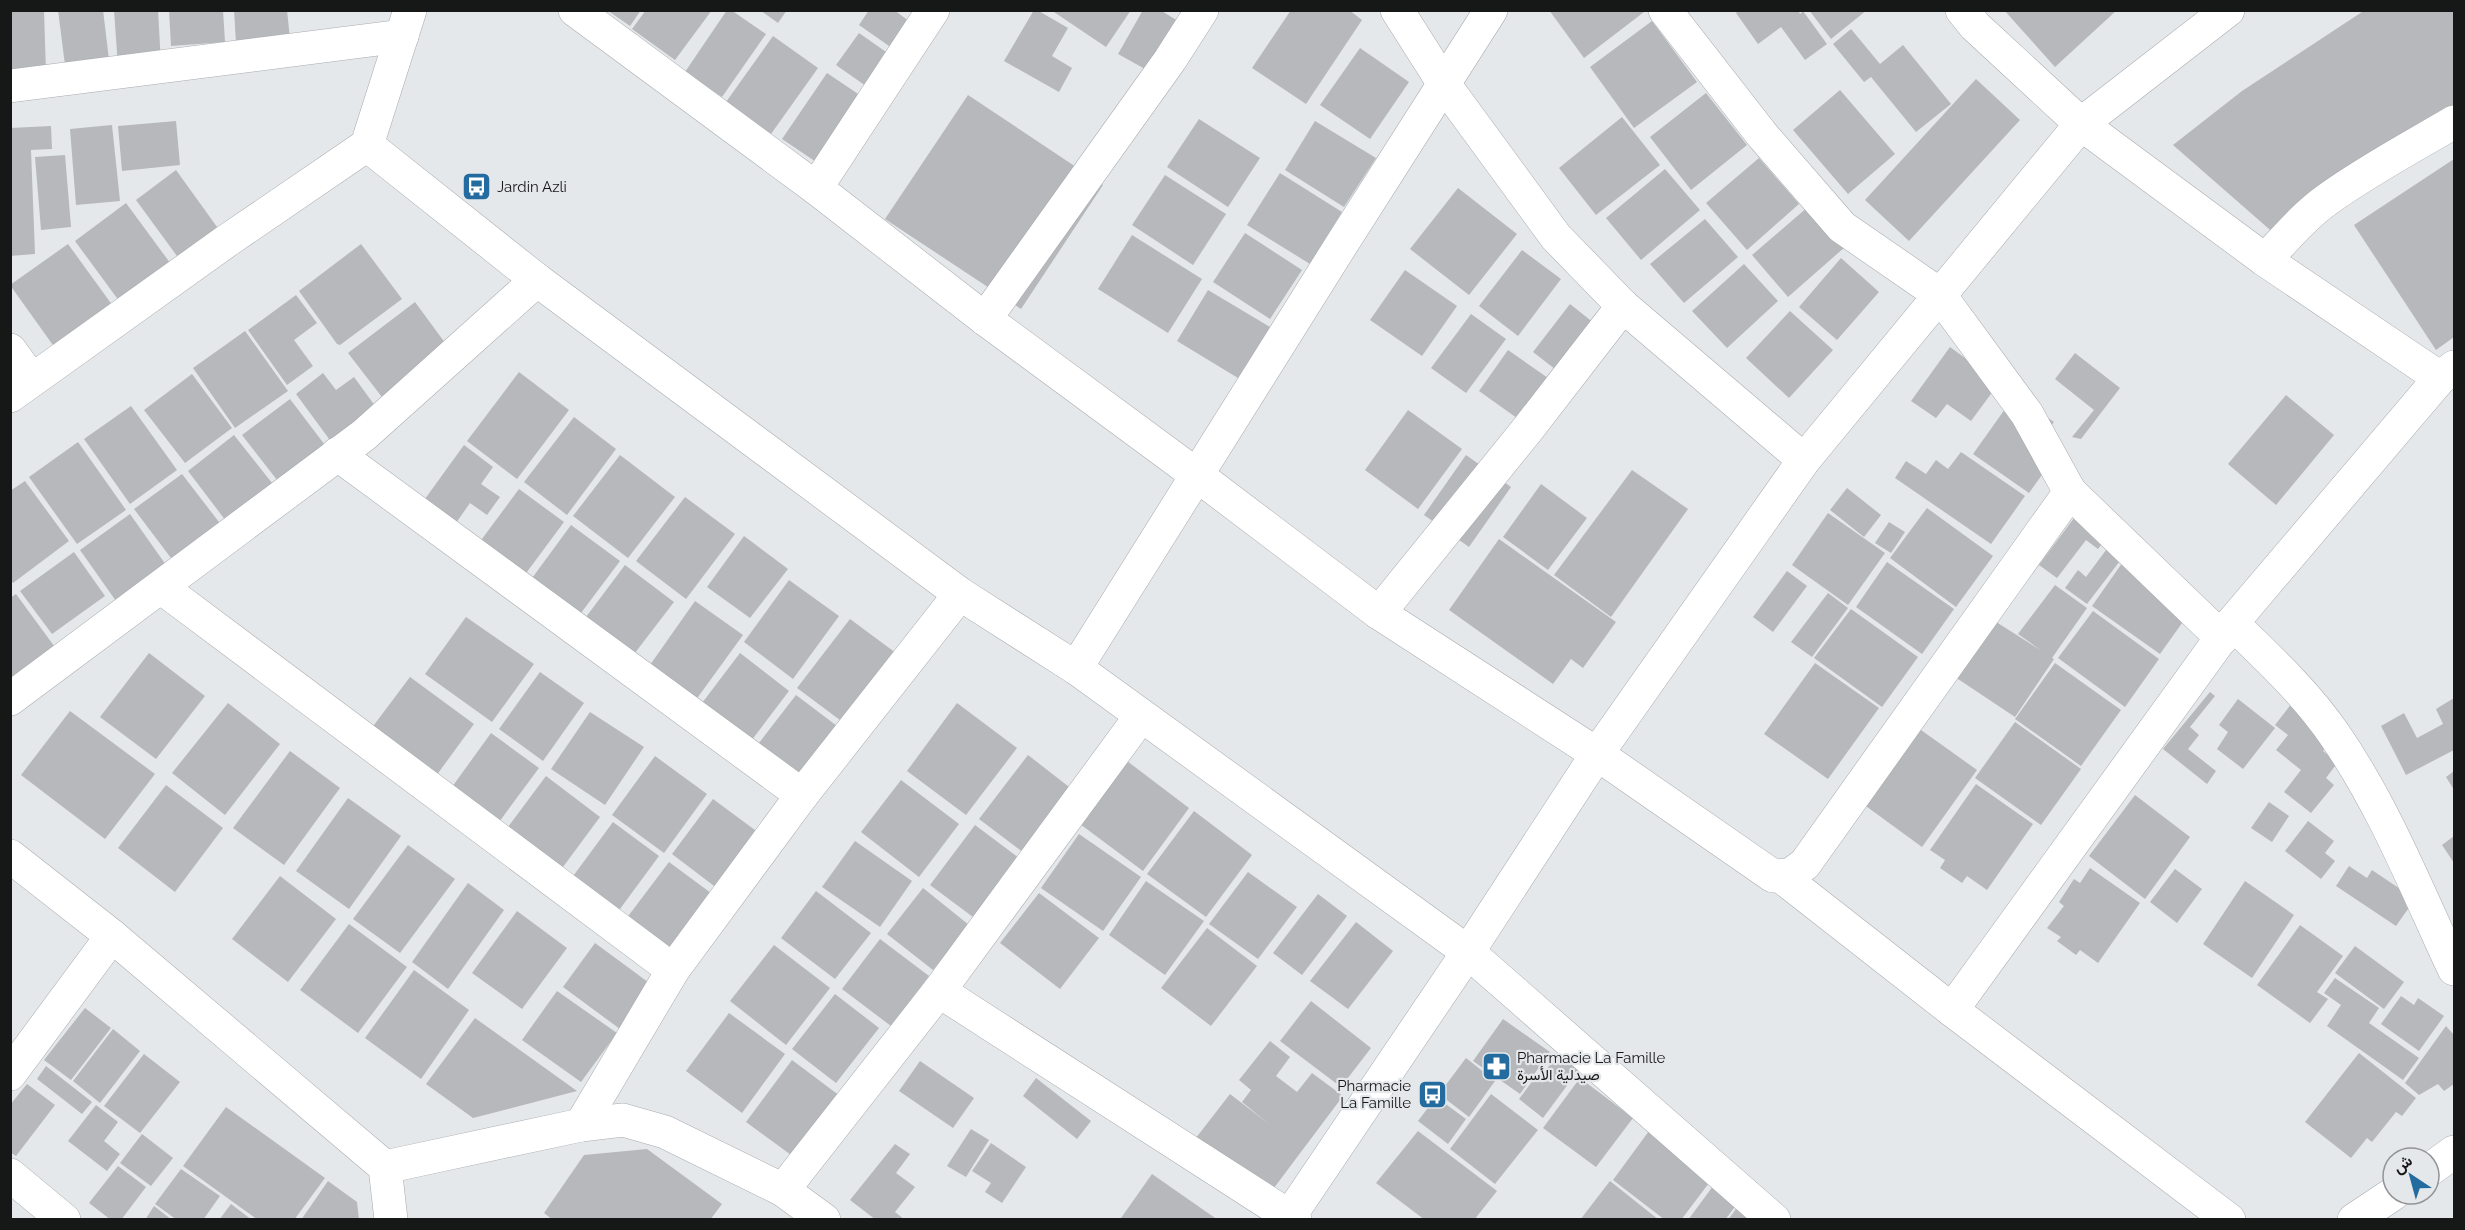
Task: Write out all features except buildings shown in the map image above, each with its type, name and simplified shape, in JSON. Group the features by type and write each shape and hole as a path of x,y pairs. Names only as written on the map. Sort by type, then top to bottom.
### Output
{"street":[{"path":"575,10 816,188 985,319 1379,613 1597,754 1773,876 1790,875 1805,864 2070,492"},
{"path":"985,319 1170,60 1202,10"},
{"path":"1397,10 1444,84 1556,237 1623,306 1804,460"},
{"path":"1076,668 1491,10"},
{"path":"1665,10 1763,136 1842,227 1939,294 2027,414 2070,492 2227,631 2294,683 2334,732 2371,791 2454,969"},
{"path":"1952,1010 2227,631 2447,372 2265,260 2081,124 1975,26 1962,10"},
{"path":"939,991 1290,1218 1597,754 1804,460 2081,124 2228,10"},
{"path":"816,188 933,11"},
{"path":"10,86 406,23 367,145 228,240 21,388 10,350"},
{"path":"2265,260 2302,221 2327,199 2454,122"},
{"path":"367,145 537,280 960,594 1076,668 1468,952 1774,1220"},
{"path":"10,699 162,588 364,435 537,280"},
{"path":"1379,613 1527,430 1623,306"},
{"path":"337,454 802,795"},
{"path":"162,588 673,970"},
{"path":"581,1125 673,970 802,795 960,594"},
{"path":"783,1190 939,991 1142,716"},
{"path":"10,856 112,936 385,1167 391,1220"},
{"path":"1782,877 1952,1010 2229,1220"},
{"path":"10,1074 112,936"},
{"path":"385,1167 581,1125 623,1120 665,1132 783,1190 824,1220"},
{"path":"2441,1161 2454,1152"},
{"path":"10,1175 64,1220"},
{"path":"2354,1220 2381,1202"}],"place":[{"name":"Jardin Azli","path":"476,187"},
{"name":"Pharmacie La Famille صيدلية الأسرة","path":"1496,1067"},
{"name":"Pharmacie La Famille","path":"1432,1095"}]}
